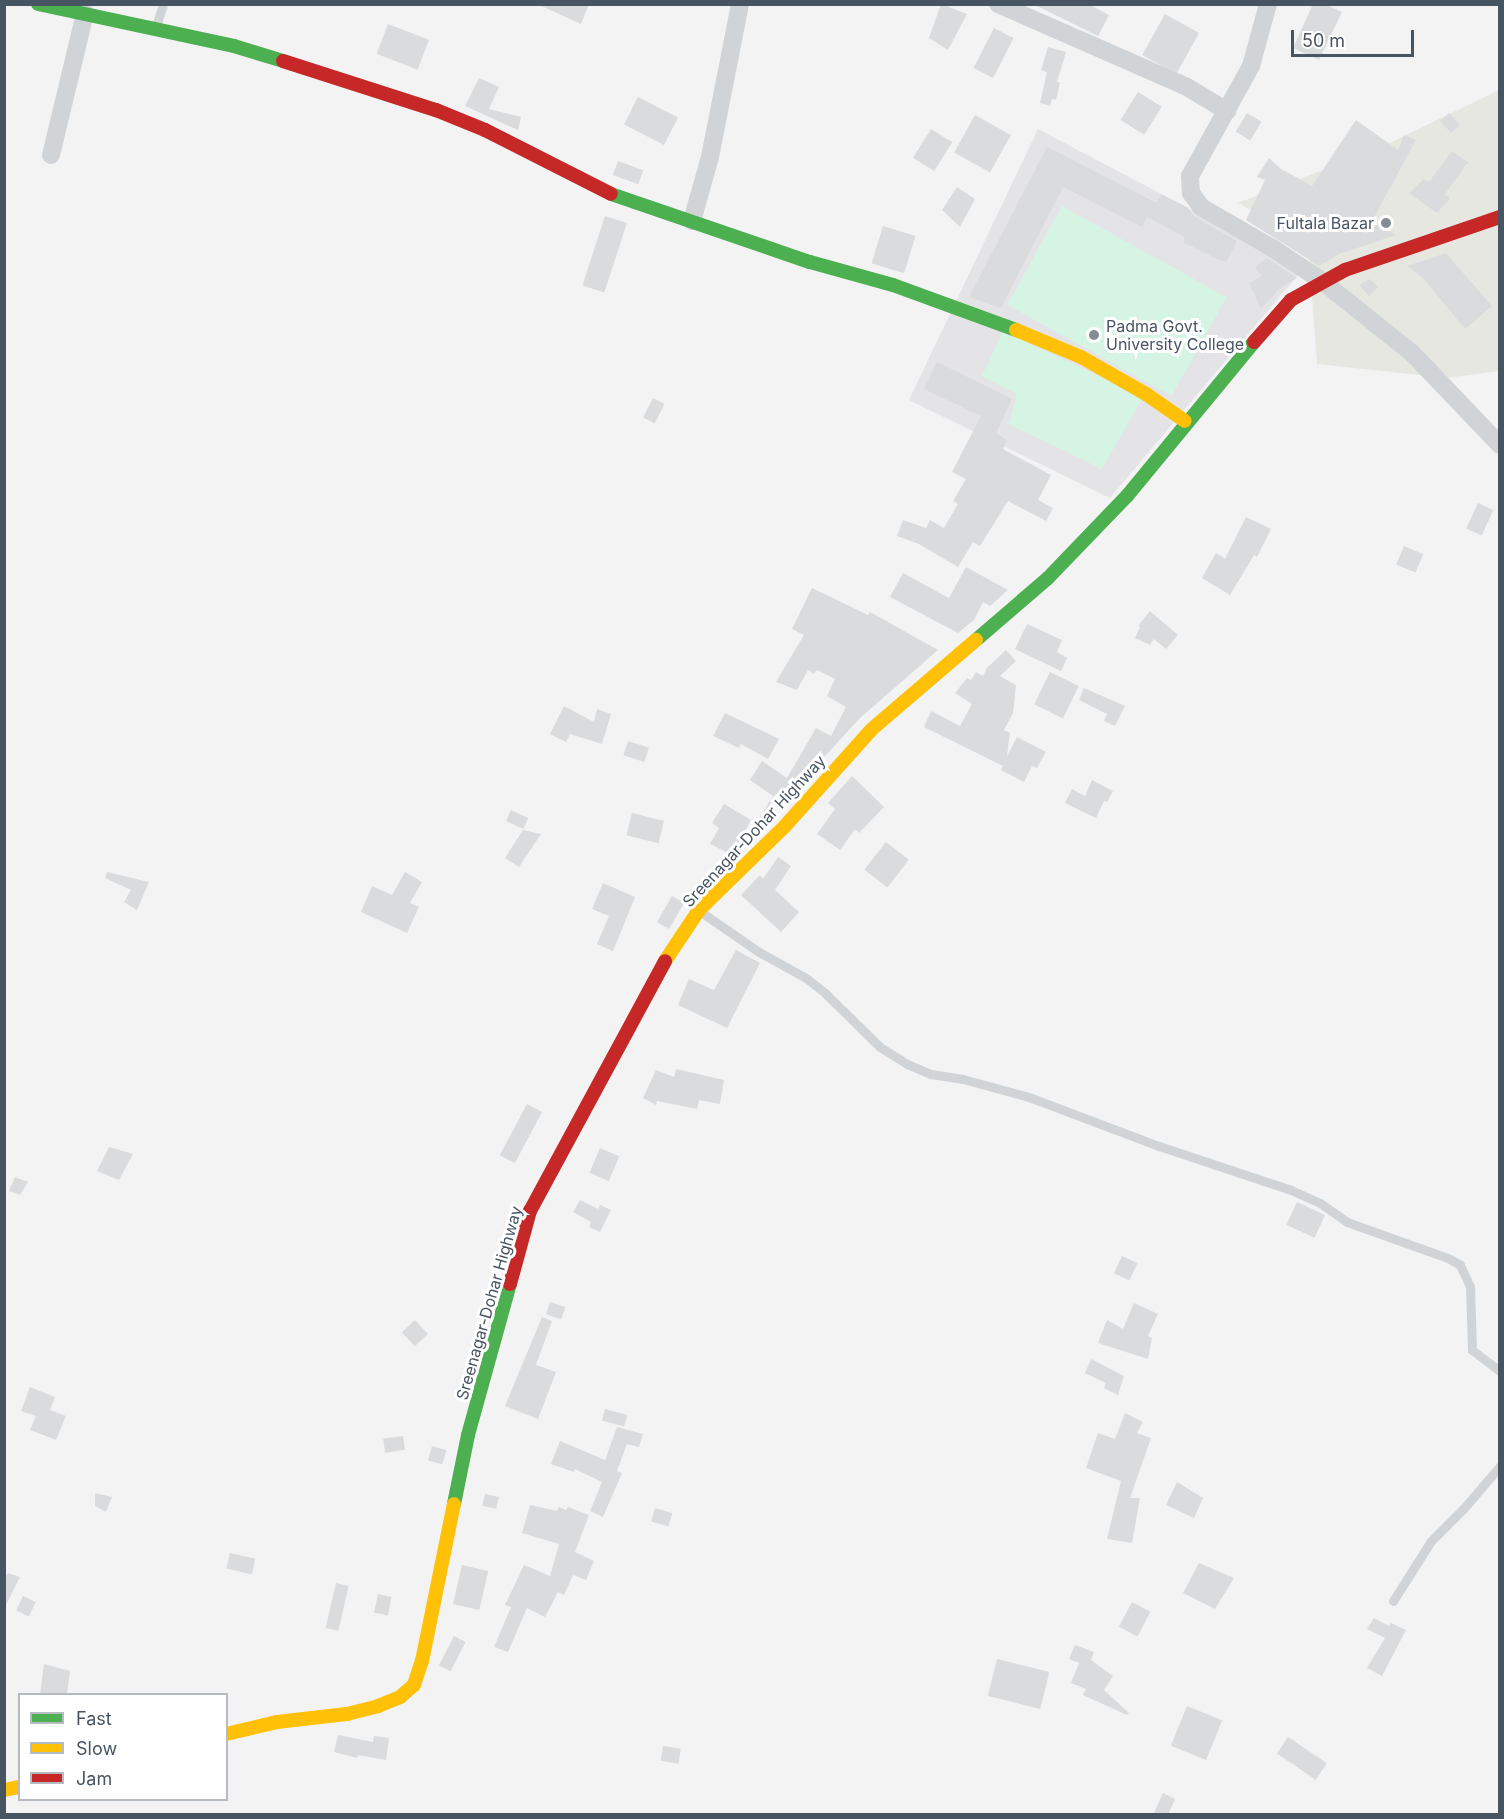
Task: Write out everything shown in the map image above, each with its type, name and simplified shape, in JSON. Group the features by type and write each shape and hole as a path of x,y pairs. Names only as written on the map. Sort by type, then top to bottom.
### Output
{"main road":[{"path":"38,4 234,46 436,110 485,130 609,193 810,262 893,285 1019,331 1081,357 1146,394 1185,421"},
{"name":"Sreenagar-Dohar Highway","path":"228,1734 277,1722 347,1714 378,1706 400,1697 414,1685 422,1661 468,1435 530,1211 669,954 699,910 785,826 872,729 1048,578 1127,496 1185,421 1291,300 1345,270 1500,218"}],"street":[{"path":"692,221 710,157 740,4"},
{"path":"998,4 1187,87 1227,111"},
{"path":"1268,4 1251,66 1190,176 1191,193 1201,207 1274,249 1322,281 1412,354 1500,445"},
{"path":"51,155 85,13"}],"lane":[{"path":"155,28 163,4"},
{"path":"699,910 759,952 806,978 825,993 880,1047 907,1064 931,1074 963,1079 1029,1097 1159,1146 1291,1190 1320,1203 1347,1222 1448,1258 1460,1265 1470,1286 1472,1350 1500,1371"},
{"path":"1393,1601 1431,1540 1464,1508 1500,1466"}],"shaded area":[{"name":"Fultala Bazar","path":"1499,90 1499,371 1447,378 1317,364 1308,243 1238,203 1377,149"},
{"name":"Padma Govt. University College","path":"1038,129 1303,269 1110,498 909,400"}],"green space":[{"path":"1062,206 1226,297 1172,396 1007,305"},
{"path":"1003,331 1143,397 1102,469 1009,424 1017,394 982,376"}],"building":[{"path":"537,4 589,4 581,24"},
{"path":"941,4 967,14 948,50 929,38"},
{"path":"1033,4 1088,4 1109,15 1098,36"},
{"path":"1313,4 1325,4 1342,12 1319,60 1293,48"},
{"path":"1165,14 1199,33 1176,74 1142,55"},
{"path":"388,24 429,40 418,70 377,54"},
{"path":"994,28 1014,38 993,78 974,68"},
{"path":"1048,47 1066,52 1057,82 1060,82 1056,100 1052,99 1050,106 1040,103 1047,72 1041,70"},
{"path":"479,78 499,87 489,109 521,117 518,130 465,106"},
{"path":"1138,92 1162,107 1144,135 1121,120"},
{"path":"638,97 678,117 664,145 624,125"},
{"path":"1247,113 1262,122 1250,141 1236,132"},
{"path":"1449,113 1460,125 1451,133 1440,121"},
{"path":"975,115 1011,135 990,172 954,153"},
{"path":"1356,120 1398,150 1404,135 1416,140 1364,236 1377,224 1396,235 1339,254 1319,266 1246,220 1265,180 1257,177 1269,158 1281,169 1312,186"},
{"path":"931,129 952,142 934,171 913,158"},
{"path":"1047,147 1157,203 1161,194 1187,207 1195,217 1237,241 1227,261 1221,261 1183,242 1185,237 1147,217 1142,227 1063,187 1001,308 969,297"},
{"path":"1452,151 1468,162 1445,194 1450,198 1437,213 1409,193 1424,179 1429,182"},
{"path":"618,161 643,170 638,184 613,175"},
{"path":"957,187 975,199 960,227 942,210"},
{"path":"605,216 627,223 604,293 582,285"},
{"path":"883,226 916,236 904,273 872,263"},
{"path":"1446,253 1492,306 1465,329 1422,277 1407,266"},
{"path":"1267,258 1297,278 1279,289 1261,309 1249,283 1262,276 1255,267"},
{"path":"1370,279 1378,287 1369,296 1359,285"},
{"path":"937,362 1012,399 996,433 1007,440 1003,449 1051,475 1038,500 1053,508 1046,521 1008,501 980,546 973,542 958,567 919,544 897,536 903,520 926,528 930,520 944,528 958,504 953,501 966,479 952,472 981,416 924,389"},
{"path":"653,398 665,404 655,424 643,418"},
{"path":"1478,503 1493,510 1482,536 1466,528"},
{"path":"1246,517 1271,529 1257,557 1254,555 1230,595 1202,578 1216,553 1225,559"},
{"path":"1404,546 1423,554 1416,573 1396,564"},
{"path":"966,567 1008,590 990,606 983,602 974,620 958,633 890,597 903,573 949,598"},
{"path":"812,588 868,615 870,612 938,650 860,718 761,826 756,823 773,796 750,780 762,761 787,778 816,728 831,736 846,707 827,696 835,679 817,670 814,674 808,670 797,690 776,682 804,635 792,629"},
{"path":"1150,611 1178,635 1166,649 1154,639 1150,645 1135,638 1140,627 1138,626"},
{"path":"1027,624 1062,640 1057,652 1067,658 1061,671 1015,649"},
{"path":"1006,650 1016,661 1000,676 1016,685 1013,713 1004,730 1010,733 1007,756 1017,737 1046,752 1037,768 1032,766 1024,782 1001,770 1003,766 924,727 931,711 960,726 972,704 955,693 967,678 971,680 976,672 983,676 987,668"},
{"path":"1050,672 1079,686 1063,718 1034,704"},
{"path":"1084,688 1125,706 1115,726 1104,721 1107,714 1079,700"},
{"path":"564,706 594,722 597,709 611,714 602,744 570,734 566,742 550,734"},
{"path":"725,713 779,739 768,759 741,744 739,748 713,736"},
{"path":"628,741 649,748 644,762 623,755"},
{"path":"852,776 884,807 859,833 855,829 840,850 817,834 835,809 828,803"},
{"path":"1092,780 1113,791 1107,802 1104,801 1096,818 1065,803 1072,789 1085,796"},
{"path":"724,804 751,820 732,855 710,844 719,828 712,823"},
{"path":"511,810 528,818 523,829 506,821"},
{"path":"632,813 664,821 658,843 626,835"},
{"path":"523,830 541,834 519,867 505,858"},
{"path":"886,842 909,860 887,887 864,870"},
{"path":"778,857 791,866 775,890 799,912 781,932 741,895 760,875 763,879"},
{"path":"107,872 149,882 137,910 124,902 131,890 105,878"},
{"path":"405,872 422,882 410,903 419,907 407,933 361,912 372,886 392,895"},
{"path":"603,883 635,897 613,951 597,944 609,916 592,909"},
{"path":"672,896 684,903 669,929 657,922"},
{"path":"736,950 760,963 727,1028 678,1005 689,979 714,990"},
{"path":"676,1069 724,1080 720,1104 699,1100 697,1109 657,1101 656,1105 643,1098 656,1070 674,1077"},
{"path":"527,1104 542,1112 515,1163 500,1155"},
{"path":"109,1147 133,1154 119,1180 97,1171"},
{"path":"600,1148 619,1156 609,1181 589,1173"},
{"path":"15,1177 28,1182 20,1195 9,1191"},
{"path":"580,1200 598,1209 600,1205 611,1210 600,1232 589,1227 591,1222 573,1212"},
{"path":"1297,1202 1325,1215 1315,1238 1286,1225"},
{"path":"1122,1256 1137,1263 1129,1280 1114,1273"},
{"path":"550,1302 565,1307 561,1319 546,1314"},
{"path":"1134,1303 1158,1314 1148,1336 1152,1338 1148,1359 1098,1343 1107,1320 1123,1329"},
{"path":"542,1317 552,1321 536,1365 556,1372 538,1419 505,1406"},
{"path":"415,1320 428,1334 415,1346 402,1332"},
{"path":"1091,1359 1124,1376 1118,1395 1104,1388 1106,1383 1085,1373"},
{"path":"30,1387 55,1397 50,1410 66,1416 56,1440 30,1430 36,1416 21,1411"},
{"path":"605,1409 627,1415 624,1427 602,1421"},
{"path":"1125,1413 1143,1422 1137,1433 1151,1438 1130,1498 1140,1498 1132,1543 1107,1539 1121,1481 1086,1468 1098,1433 1115,1439"},
{"path":"617,1427 643,1434 639,1447 627,1444 617,1471 622,1473 603,1517 590,1511 602,1482 575,1469 574,1472 551,1464 560,1441 605,1460"},
{"path":"403,1436 405,1450 385,1453 383,1439"},
{"path":"432,1446 446,1450 442,1465 428,1460"},
{"path":"1177,1482 1203,1498 1194,1518 1166,1505"},
{"path":"95,1493 112,1497 106,1512 95,1506"},
{"path":"485,1494 499,1497 496,1509 483,1506"},
{"path":"530,1505 557,1511 559,1507 566,1510 568,1507 589,1515 575,1552 594,1561 586,1580 573,1575 564,1595 558,1592 545,1617 527,1608 508,1652 494,1647 511,1607 505,1605 524,1565 550,1576 559,1544 522,1533"},
{"path":"655,1508 672,1513 668,1526 651,1521"},
{"path":"230,1553 255,1559 252,1574 226,1569"},
{"path":"1199,1563 1234,1578 1215,1609 1183,1593"},
{"path":"462,1565 488,1571 479,1610 453,1604"},
{"path":"8,1573 20,1577 4,1609 4,1580"},
{"path":"336,1583 349,1586 338,1631 326,1628"},
{"path":"378,1594 392,1597 388,1615 374,1613"},
{"path":"23,1596 36,1602 29,1616 16,1611"},
{"path":"1132,1602 1151,1612 1137,1637 1119,1627"},
{"path":"1374,1618 1389,1626 1391,1623 1406,1630 1382,1676 1367,1668 1385,1638 1367,1629"},
{"path":"454,1636 466,1642 451,1671 439,1665"},
{"path":"1075,1645 1094,1652 1091,1660 1113,1676 1104,1690 1129,1713 1127,1715 1083,1695 1086,1689 1071,1683 1079,1663 1069,1659"},
{"path":"997,1659 1049,1672 1040,1709 988,1696"},
{"path":"44,1664 70,1671 67,1693 40,1693"},
{"path":"1187,1706 1222,1720 1206,1760 1171,1746"},
{"path":"338,1735 373,1742 374,1736 389,1738 386,1760 358,1755 357,1758 334,1752"},
{"path":"1288,1737 1327,1763 1316,1780 1277,1754"},
{"path":"663,1746 681,1749 678,1764 661,1761"},
{"path":"1163,1793 1175,1799 1168,1815 1153,1815"}],"traffic: fast":[{"path":"38,4 234,46 283,61"},
{"path":"611,194 810,262 893,285 1016,330"},
{"path":"976,640 1048,578 1127,496 1254,342"},
{"path":"454,1504 468,1435 510,1284"}],"traffic: slow":[{"path":"1016,330 1081,357 1146,394 1185,421"},
{"path":"665,961 699,910 785,826 872,729 976,640"},
{"path":"228,1734 277,1722 347,1714 378,1706 400,1697 414,1685 422,1661 454,1504"},
{"path":"4,1790 18,1787"}],"traffic: jam":[{"path":"283,61 436,110 485,130 611,194"},
{"path":"1254,342 1291,300 1345,270 1500,217"},
{"path":"510,1284 530,1211 665,961"}],"place":[{"name":"Fultala Bazar","path":"1386,223"},
{"name":"Padma Govt. University College","path":"1094,335"}]}
